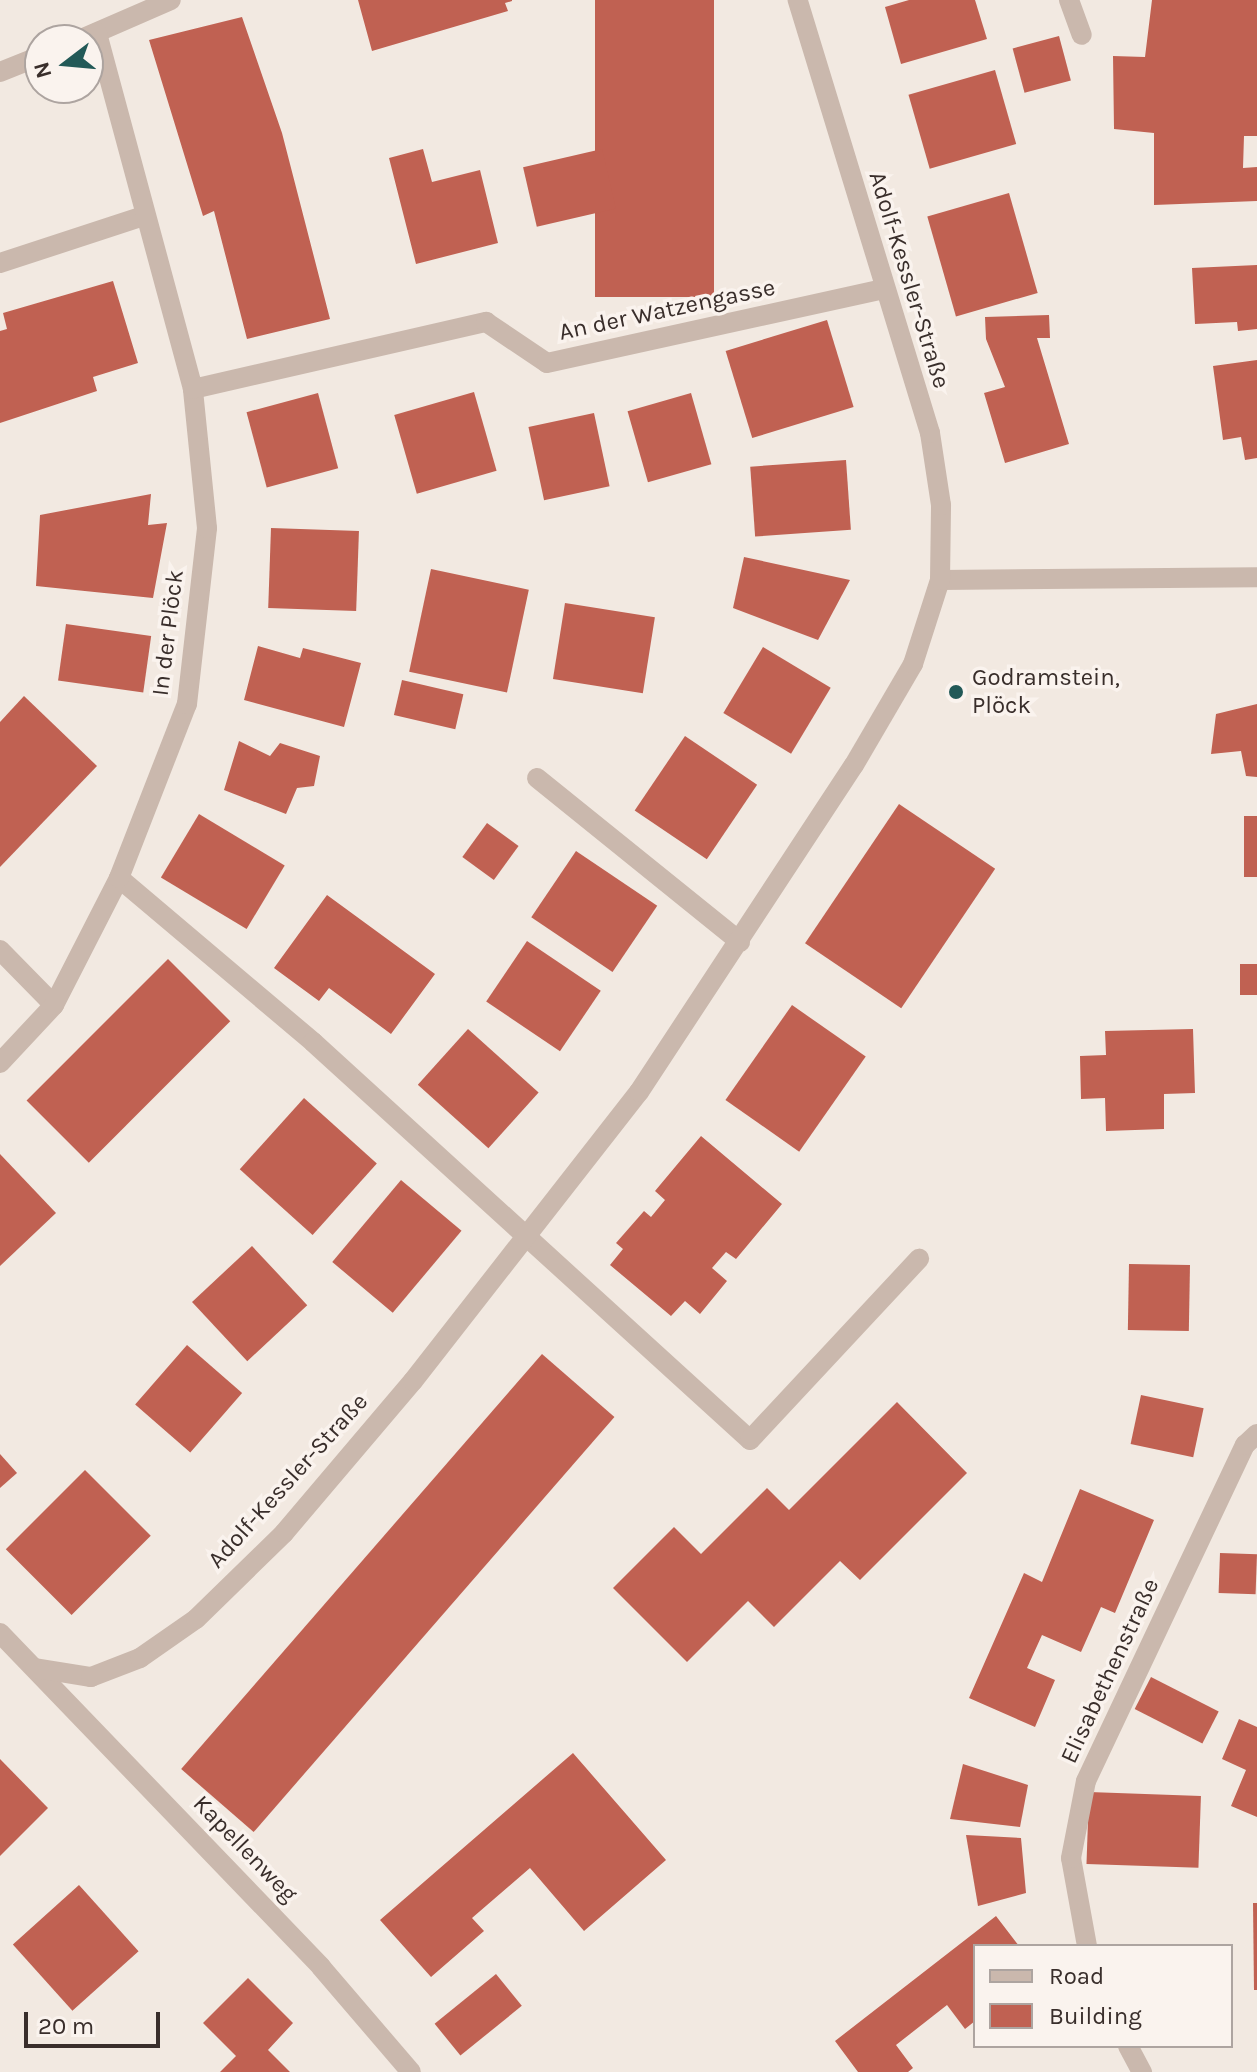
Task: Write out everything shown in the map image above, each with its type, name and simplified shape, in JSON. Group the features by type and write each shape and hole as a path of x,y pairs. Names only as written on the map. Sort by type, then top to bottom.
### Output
{"street":[{"name":"In der Plöck","path":"104,29 171,0"},
{"name":"Adolf-Kessler-Straße","path":"35,1668 91,1677 140,1658 196,1619 284,1533 413,1381 639,1092 740,942 913,664 940,580 941,505 930,433 883,289 798,0"},
{"path":"1069,0 1082,35"},
{"path":"0,72 24,62"},
{"name":"In der Plöck","path":"0,1063 54,1005 119,878 187,704 207,528 193,389 104,87"},
{"path":"0,263 144,216"},
{"name":"An der Watzengasse","path":"193,389 486,322 547,363 883,289"},
{"path":"940,580 1257,577"},
{"path":"537,778 740,942"},
{"path":"119,878 313,1042 750,1440 919,1259"},
{"path":"0,950 54,1005"},
{"name":"Elisabethenstraße","path":"1087,1944 1071,1858 1086,1781 1245,1445 1257,1434"},
{"name":"Kapellenweg","path":"0,1633 321,1967 411,2072"},
{"path":"1129,2048 1142,2072"}],"building":[{"path":"358,0 512,1 505,3 508,11 372,51"},
{"path":"595,0 714,0 714,297 595,297"},
{"path":"909,0 975,0 987,39 901,64 885,7"},
{"path":"1152,0 1257,0 1257,136 1244,136 1243,168 1257,167 1257,201 1154,205 1154,133 1114,129 1113,56 1145,57"},
{"path":"242,17 282,133 330,319 247,339 214,211 203,216 149,40"},
{"path":"1059,36 1071,80 1025,93 1013,48"},
{"path":"995,70 1016,144 930,169 908,95"},
{"path":"423,149 432,182 480,170 498,243 416,264 389,158"},
{"path":"602,149 616,208 537,227 523,167"},
{"path":"1009,193 1038,293 956,316 927,216"},
{"path":"1257,265 1257,329 1238,331 1237,322 1195,324 1192,268"},
{"path":"113,281 138,363 93,377 97,391 0,423 0,331 7,329 3,313"},
{"path":"1049,315 1050,338 1037,338 1069,444 1005,463 984,393 1005,387 986,339 985,317"},
{"path":"827,320 854,407 752,438 726,351"},
{"path":"1257,360 1257,458 1245,460 1241,437 1223,440 1213,366"},
{"path":"474,392 497,471 417,494 394,415"},
{"path":"318,393 338,468 267,487 247,412"},
{"path":"691,393 711,464 648,482 628,411"},
{"path":"594,413 610,486 544,500 528,427"},
{"path":"846,460 851,530 755,537 750,467"},
{"path":"151,494 148,525 167,523 153,598 36,586 40,515"},
{"path":"271,528 359,531 356,611 268,608"},
{"path":"744,557 850,580 818,640 733,608"},
{"path":"431,569 529,590 507,692 409,672"},
{"path":"565,603 655,617 643,693 553,679"},
{"path":"66,624 151,636 143,692 58,680"},
{"path":"258,646 300,658 303,648 361,663 344,727 244,700"},
{"path":"763,647 831,688 791,754 723,713"},
{"path":"402,680 463,694 455,729 394,715"},
{"path":"24,696 97,766 0,867 0,722"},
{"path":"1257,704 1257,777 1246,776 1241,751 1211,754 1216,714"},
{"path":"685,736 757,785 707,859 635,811"},
{"path":"239,741 270,756 280,743 320,756 314,786 297,788 286,814 224,790"},
{"path":"899,804 995,869 901,1008 805,943"},
{"path":"199,814 285,866 247,929 161,877"},
{"path":"1244,816 1257,816 1257,877 1244,877"},
{"path":"487,823 519,846 494,880 462,857"},
{"path":"576,851 657,906 613,972 531,917"},
{"path":"327,895 435,974 391,1034 329,988 319,1001 274,968"},
{"path":"527,941 601,991 560,1051 486,1002"},
{"path":"168,959 230,1021 89,1163 27,1100"},
{"path":"1240,964 1257,964 1257,995 1240,995"},
{"path":"792,1005 866,1057 799,1152 725,1100"},
{"path":"468,1029 539,1093 488,1148 418,1085"},
{"path":"1193,1029 1195,1093 1164,1094 1164,1129 1106,1131 1105,1098 1081,1099 1080,1056 1106,1055 1105,1031"},
{"path":"304,1098 377,1164 313,1235 240,1169"},
{"path":"701,1136 782,1204 736,1259 726,1252 712,1268 727,1281 700,1314 685,1301 671,1316 610,1265 623,1249 616,1243 644,1211 651,1217 665,1200 655,1191"},
{"path":"0,1154 56,1213 0,1266"},
{"path":"401,1180 462,1231 393,1313 332,1262"},
{"path":"252,1246 307,1305 247,1361 192,1302"},
{"path":"1129,1264 1190,1265 1189,1331 1128,1330"},
{"path":"187,1345 242,1393 190,1453 135,1405"},
{"path":"542,1354 614,1417 254,1832 181,1769"},
{"path":"1141,1395 1204,1408 1193,1457 1131,1444"},
{"path":"897,1402 967,1473 860,1580 840,1561 774,1627 748,1601 687,1662 613,1588 674,1527 701,1554 767,1488 789,1510"},
{"path":"0,1454 17,1473 0,1488"},
{"path":"85,1470 151,1536 72,1615 6,1549"},
{"path":"1080,1489 1154,1520 1115,1613 1101,1607 1081,1652 1042,1635 1027,1668 1055,1680 1035,1727 969,1698 1024,1573 1042,1582"},
{"path":"1220,1553 1257,1554 1256,1594 1219,1593"},
{"path":"1151,1677 1219,1712 1202,1744 1135,1709"},
{"path":"1239,1719 1257,1727 1257,1817 1231,1806 1246,1770 1222,1759"},
{"path":"573,1753 666,1860 584,1931 530,1868 472,1918 484,1931 431,1977 380,1920"},
{"path":"0,1759 48,1808 0,1856"},
{"path":"963,1764 1028,1785 1020,1827 950,1819"},
{"path":"1089,1792 1201,1796 1198,1868 1086,1864"},
{"path":"966,1835 1021,1838 1026,1893 978,1906"},
{"path":"79,1885 139,1951 72,2011 13,1945"},
{"path":"1253,1903 1257,1903 1257,1990 1254,1990"},
{"path":"996,1916 1017,1944 973,1944 973,2023 965,2029 947,2005 896,2045 913,2068 908,2072 858,2072 835,2041"},
{"path":"496,1974 522,2006 460,2056 435,2024"},
{"path":"248,1978 293,2023 268,2050 290,2072 220,2072 236,2056 203,2023"}],"place":[{"name":"Godramstein, Plöck","path":"956,692"}]}
